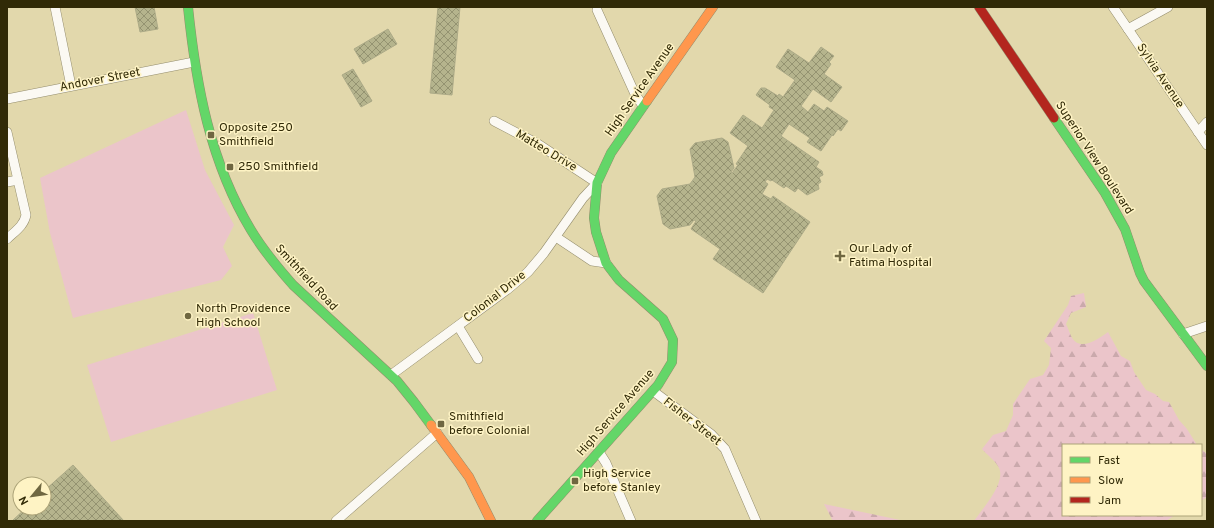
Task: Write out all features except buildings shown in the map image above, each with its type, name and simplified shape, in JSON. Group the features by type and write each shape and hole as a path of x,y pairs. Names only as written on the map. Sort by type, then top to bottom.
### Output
{"main road":[{"name":"Smithfield Road","path":"188,7 194,62 206,120 231,191 243,216 264,251 310,304 391,375 406,392 468,476 480,496 491,521"},
{"name":"High Service Avenue","path":"537,521 653,391 672,362 673,340 663,319 619,280 606,263 596,232 594,218 597,183 612,152 713,7"},
{"name":"Superior View Boulevard","path":"980,7 1105,193 1125,229 1144,281 1207,366"}],"street":[{"path":"55,7 71,86"},
{"name":"Sylvia Avenue","path":"1113,7 1207,145"},
{"path":"1128,29 1168,7"},
{"path":"597,10 635,94 643,106"},
{"name":"Andover Street","path":"7,99 194,62"},
{"name":"Matteo Drive","path":"494,121 538,144 597,183"},
{"path":"1198,132 1207,122"},
{"path":"7,132 25,208 25,218 19,228 7,239"},
{"path":"7,182 18,180"},
{"name":"Colonial Drive","path":"391,375 508,289 528,272 597,183"},
{"path":"556,237 592,261 606,263"},
{"path":"458,326 478,359"},
{"path":"1183,334 1207,326"},
{"name":"Fisher Street","path":"653,391 711,434 725,449 756,521"},
{"path":"336,521 437,433"},
{"path":"599,452 606,463 631,521"}],"green space":[{"path":"186,110 205,170 234,225 223,247 232,266 221,280 73,318 50,233 40,178"},
{"path":"1084,293 1086,307 1071,313 1066,324 1072,338 1080,344 1085,344 1108,332 1121,356 1130,361 1134,372 1146,390 1155,394 1163,401 1169,402 1179,420 1187,429 1196,444 1062,444 1062,516 1174,516 1166,521 974,521 997,488 1000,474 998,465 982,449 993,435 1006,431 1013,415 1013,404 1030,379 1043,375 1049,365 1051,348 1044,341 1068,305 1071,296"},
{"path":"253,313 277,390 111,442 87,365"},
{"path":"1202,450 1207,454 1207,497 1202,500"},
{"path":"824,504 905,521 833,521"}],"traffic: fast":[{"path":"188,7 195,65 207,122 225,177 251,230 271,259 293,285 397,381 431,425"},
{"path":"537,521 658,385 672,362 673,340 663,319 619,280 606,263 596,232 594,218 597,183 611,153 647,101"},
{"path":"1054,118 1105,193 1125,229 1144,281 1207,366"}],"traffic: slow":[{"path":"647,101 713,7"},
{"path":"431,425 469,477 491,521"}],"traffic: jam":[{"path":"979,7 1054,118"}],"place":[{"name":"Opposite 250 Smithfield","path":"211,135"},
{"name":"250 Smithfield","path":"230,167"},
{"name":"Our Lady of Fatima Hospital","path":"840,256"},
{"name":"North Providence High School","path":"188,316"},
{"name":"Smithfield before Colonial","path":"441,424"},
{"name":"High Service before Stanley","path":"575,481"}]}
